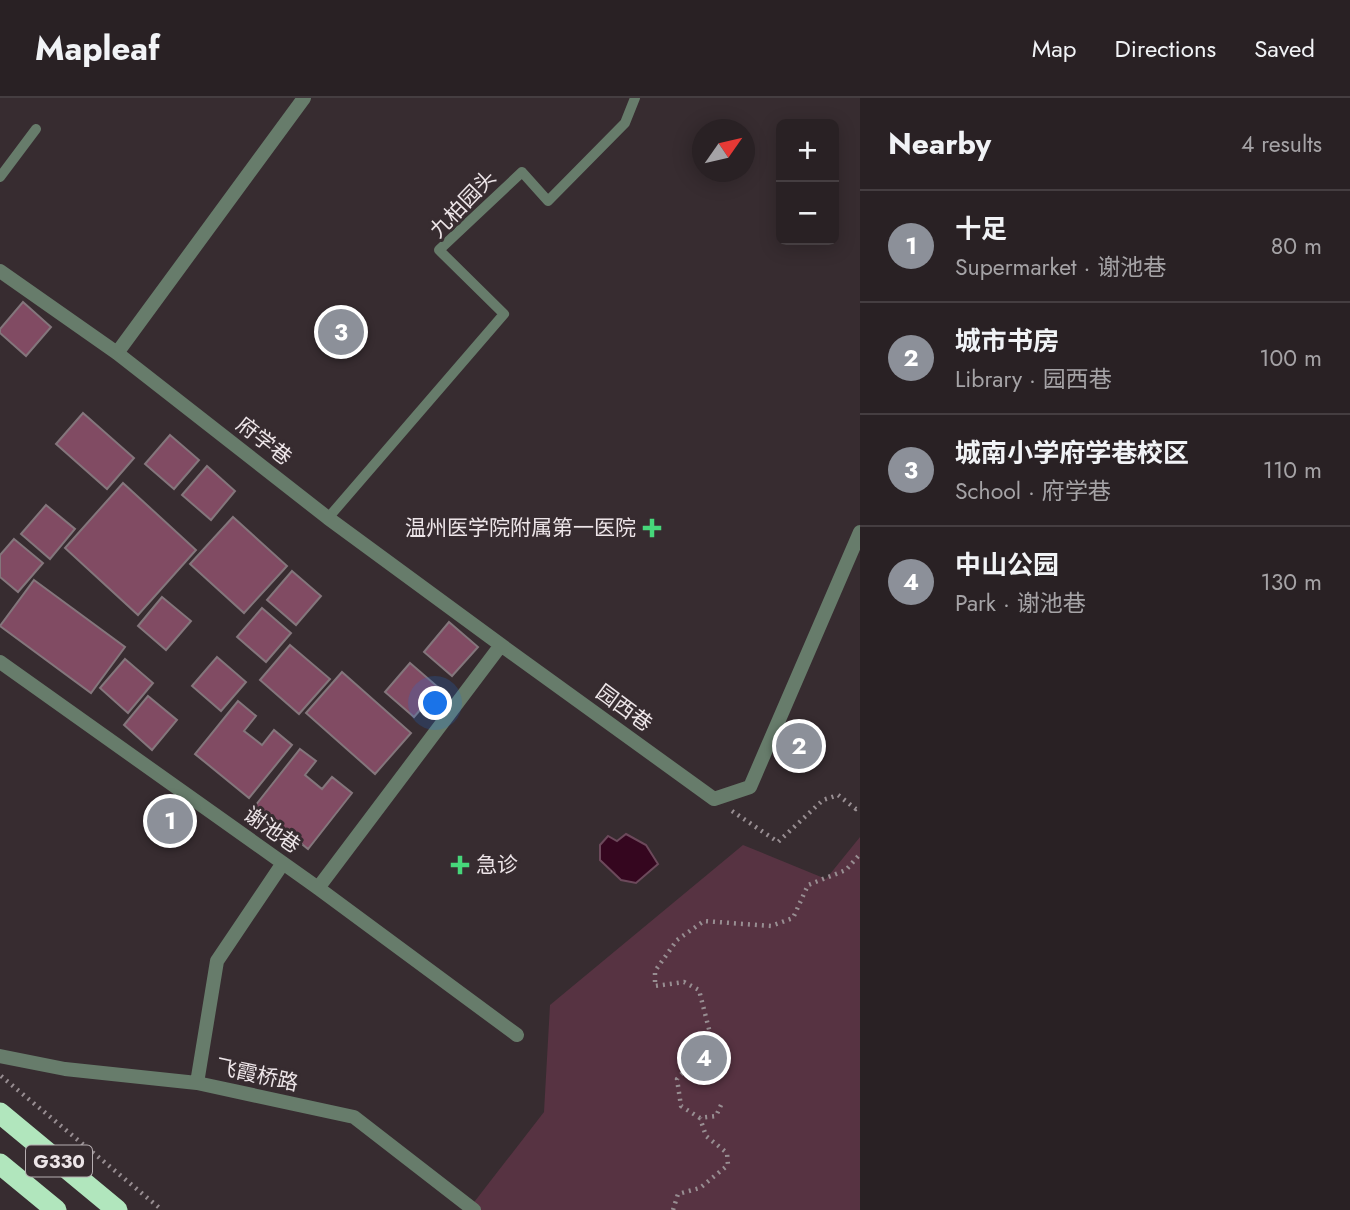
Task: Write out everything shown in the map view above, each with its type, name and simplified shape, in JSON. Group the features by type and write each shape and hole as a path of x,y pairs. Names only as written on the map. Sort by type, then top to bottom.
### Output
{"highway":[{"name":"G330","path":"0,1113 117,1210"},
{"name":"G330","path":"1,1167 56,1210"}],"street":[{"path":"117,353 304,98"},
{"name":"府学巷","path":"0,271 117,353 328,518 501,645"},
{"path":"714,799 750,787 860,532"},
{"path":"318,888 501,645"},
{"name":"园西巷","path":"501,645 714,799"},
{"name":"谢池巷","path":"0,662 318,888 517,1035"},
{"path":"197,1083 217,961 283,863"},
{"name":"飞霞桥路","path":"0,1056 65,1069 197,1083 354,1117 455,1204 474,1210"}],"lane":[{"name":"九柏园头","path":"328,518 504,314 439,250 522,172 548,201 625,123 635,98"},
{"path":"0,177 36,129"}],"path":[{"path":"714,799 778,842 823,800 838,795 856,809 860,807"},
{"path":"673,1210 678,1194 700,1188 728,1164 727,1153 706,1136 700,1118 681,1106 677,1079 711,1037 699,990 684,982 655,985 655,971 677,940 704,921 771,926 793,918 808,885 846,870 860,854"},
{"path":"0,1074 162,1210"},
{"path":"700,1118 716,1116 722,1105"}],"shaded area":[{"path":"626,834 646,845 658,864 636,883 621,880 600,860 600,845 608,836 617,841"},
{"path":"860,837 860,1210 468,1210 544,1112 550,1005 743,845 826,879"}],"building":[{"path":"23,302 51,327 26,356 0,333 0,329"},
{"path":"83,413 134,458 107,489 56,444"},
{"path":"170,435 199,460 174,489 145,464"},
{"path":"207,466 235,491 211,520 182,495"},
{"path":"123,483 196,550 138,615 65,548"},
{"path":"46,505 75,529 50,559 21,534"},
{"path":"233,517 287,566 244,613 190,564"},
{"path":"14,539 43,563 18,592 0,577 0,555"},
{"path":"292,571 321,596 296,625 267,600"},
{"path":"34,580 125,647 91,693 0,626"},
{"path":"162,597 191,621 166,650 138,626"},
{"path":"262,608 291,633 266,662 237,637"},
{"path":"449,622 478,647 452,676 424,652"},
{"path":"290,645 330,679 299,714 260,680"},
{"path":"217,657 246,682 221,711 192,686"},
{"path":"125,659 153,683 128,713 100,688"},
{"path":"410,663 439,688 414,717 385,692"},
{"path":"342,672 411,733 375,774 306,713"},
{"path":"148,696 177,720 152,750 124,725"},
{"path":"238,701 256,716 244,731 262,745 274,730 292,745 249,798 195,754"},
{"path":"300,749 316,761 305,775 322,789 332,777 352,793 308,849 255,806"}],"place":[{"name":"城南小学府学巷校区","path":"341,332"},
{"name":"温州医学院附属第一医院","path":"652,528"},
{"name":"城市书房","path":"799,746"},
{"name":"十足","path":"170,821"},
{"name":"急诊","path":"460,865"},
{"name":"中山公园","path":"704,1058"}]}
